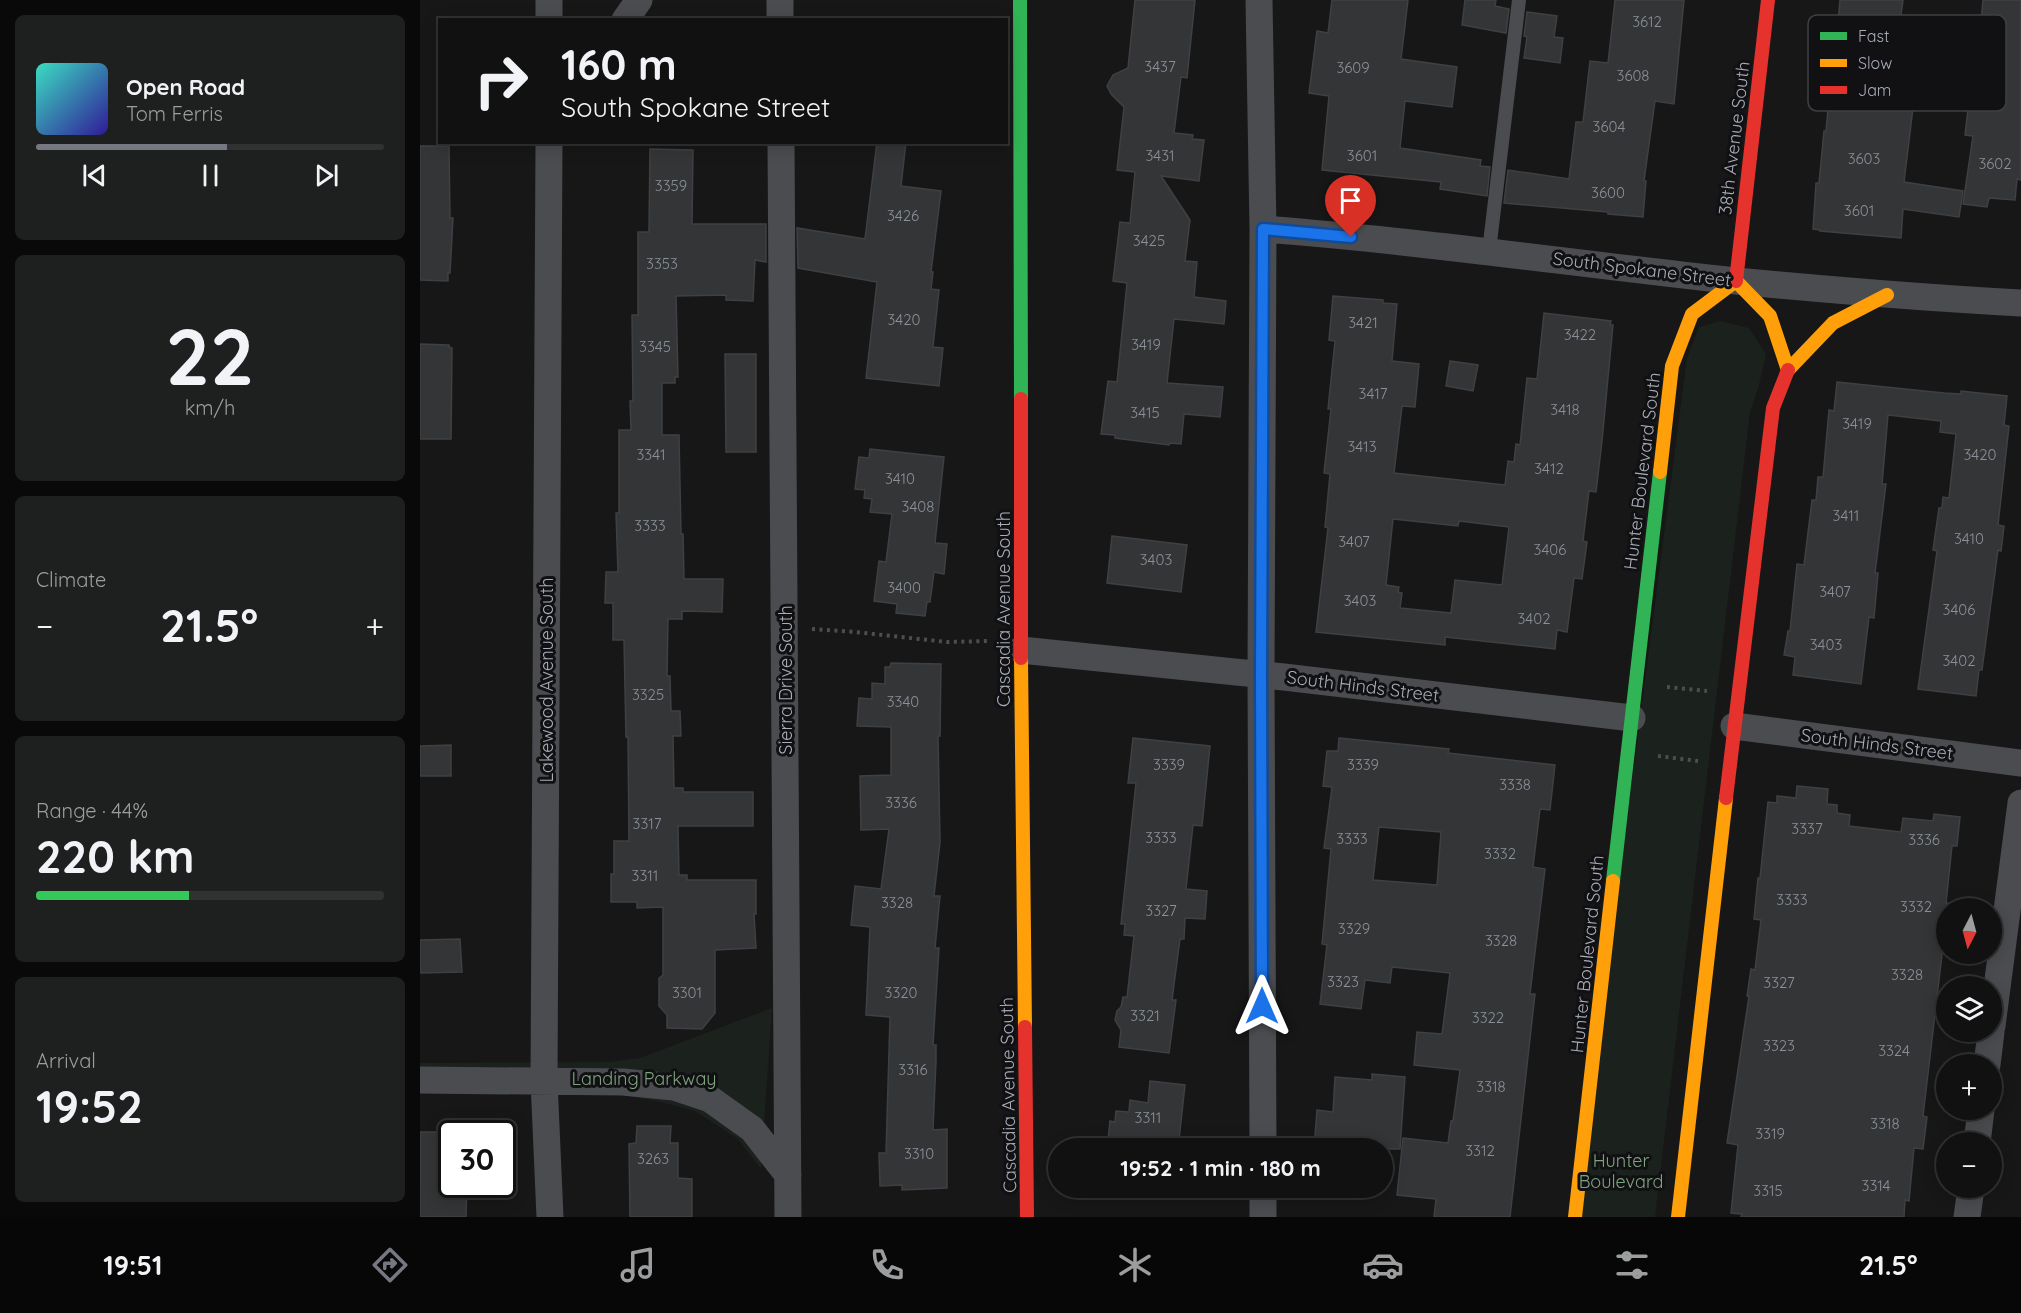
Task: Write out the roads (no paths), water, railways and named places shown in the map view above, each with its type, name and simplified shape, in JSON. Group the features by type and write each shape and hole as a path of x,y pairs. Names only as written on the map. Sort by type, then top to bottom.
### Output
{"street":[{"path":"549,0 549,18"},
{"path":"626,18 639,0"},
{"path":"780,0 780,18"},
{"name":"Cascadia Avenue South","path":"1020,0 1021,650 1027,1217"},
{"path":"1259,0 1263,229 1261,674 1263,1138"},
{"name":"38th Avenue South","path":"1736,280 1768,0"},
{"name":"Lakewood Avenue South","path":"549,144 544,1081 550,1217"},
{"name":"Sierra Drive South","path":"781,144 788,1217"},
{"name":"South Spokane Street","path":"1263,229 1489,251 1887,295 2021,303"},
{"path":"1736,280 1770,316 1788,370"},
{"name":"Hunter Boulevard South","path":"1575,1217 1672,366 1692,314 1736,280"},
{"path":"1678,1217 1773,408 1788,370 1833,323 1887,295"},
{"name":"South Hinds Street","path":"1021,650 1261,674 1632,718"},
{"name":"South Hinds Street","path":"1734,726 2021,763"},
{"path":"1999,976 2021,803"},
{"path":"420,1080 623,1082 674,1087 710,1099 752,1130 788,1175"},
{"path":"1263,1198 1263,1217"},
{"path":"1967,1217 1970,1198"}],"lane":[{"path":"1489,251 1519,0"}],"park label":[{"name":"Landing Parkway","path":"644,1078"},
{"name":"Hunter Boulevard","path":"1621,1170"}]}
